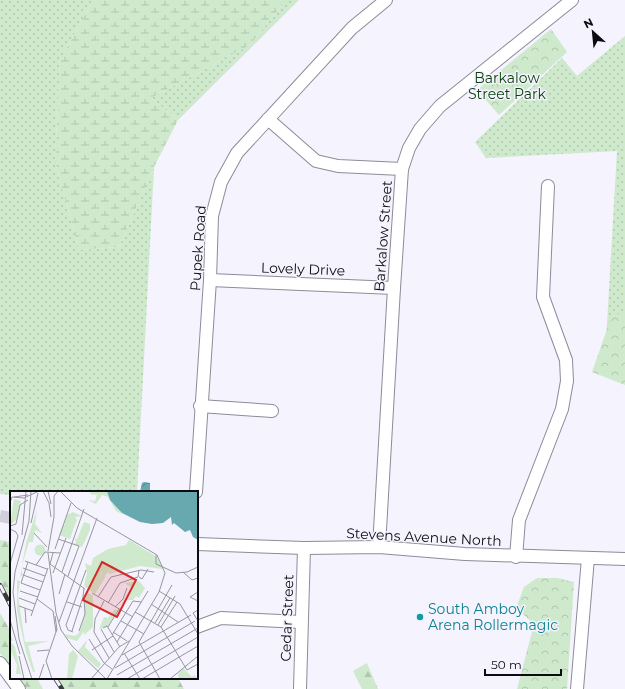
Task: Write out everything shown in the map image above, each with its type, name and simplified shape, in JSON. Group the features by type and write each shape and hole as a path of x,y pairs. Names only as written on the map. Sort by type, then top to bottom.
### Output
{"street":[{"name":"Pupek Road","path":"196,491 200,406 210,280 212,216 221,182 237,153 352,28 386,0"},
{"name":"Barkalow Street","path":"380,547 402,169 410,148 420,129 440,106 572,0"},
{"path":"268,119 316,161 338,166 402,169"},
{"path":"516,557 519,520 562,409 567,381 566,360 543,297 548,186"},
{"name":"Lovely Drive","path":"210,280 394,288"},
{"path":"200,406 272,411"},
{"name":"Stevens Avenue North","path":"198,544 304,548 380,547 516,557 625,559"},
{"name":"Cedar Street","path":"300,689 304,548"},
{"path":"577,689 588,558"},
{"path":"198,627 221,618 301,622"},
{"path":"0,663 10,677"},
{"path":"12,679 20,689"}],"green space":[{"path":"0,0 93,0 60,60 55,162 79,250 119,247 154,167 137,491 10,491 10,495 0,494"},
{"path":"93,0 286,0 250,45 151,98 178,120 154,167 119,247 79,250 55,162 60,60"},
{"path":"286,0 299,0 178,120 151,98 250,45"},
{"name":"Barkalow Street Park","path":"551,29 567,52 499,115 477,90"},
{"path":"625,36 625,360 604,376 617,151 486,158 475,142 562,58 577,76"},
{"path":"613,312 625,316 625,385 592,372"},
{"path":"0,540 10,542 10,598 0,580"},
{"path":"537,578 557,578 574,582 567,689 517,689 534,624 516,608 524,587"},
{"path":"0,613 10,630 10,667 0,653"},
{"path":"367,663 378,689 362,689 353,671"},
{"path":"20,679 38,679 43,689 27,689"},
{"path":"56,679 179,679 184,689 61,689"}],"water":[{"path":"142,483 150,483 150,491 140,491"}],"tunnel":[{"path":"0,516 10,518"}],"railway":[{"path":"0,585 10,604"},
{"path":"56,679 62,689"}],"place":[{"name":"South Amboy Arena Rollermagic","path":"420,617"}]}
